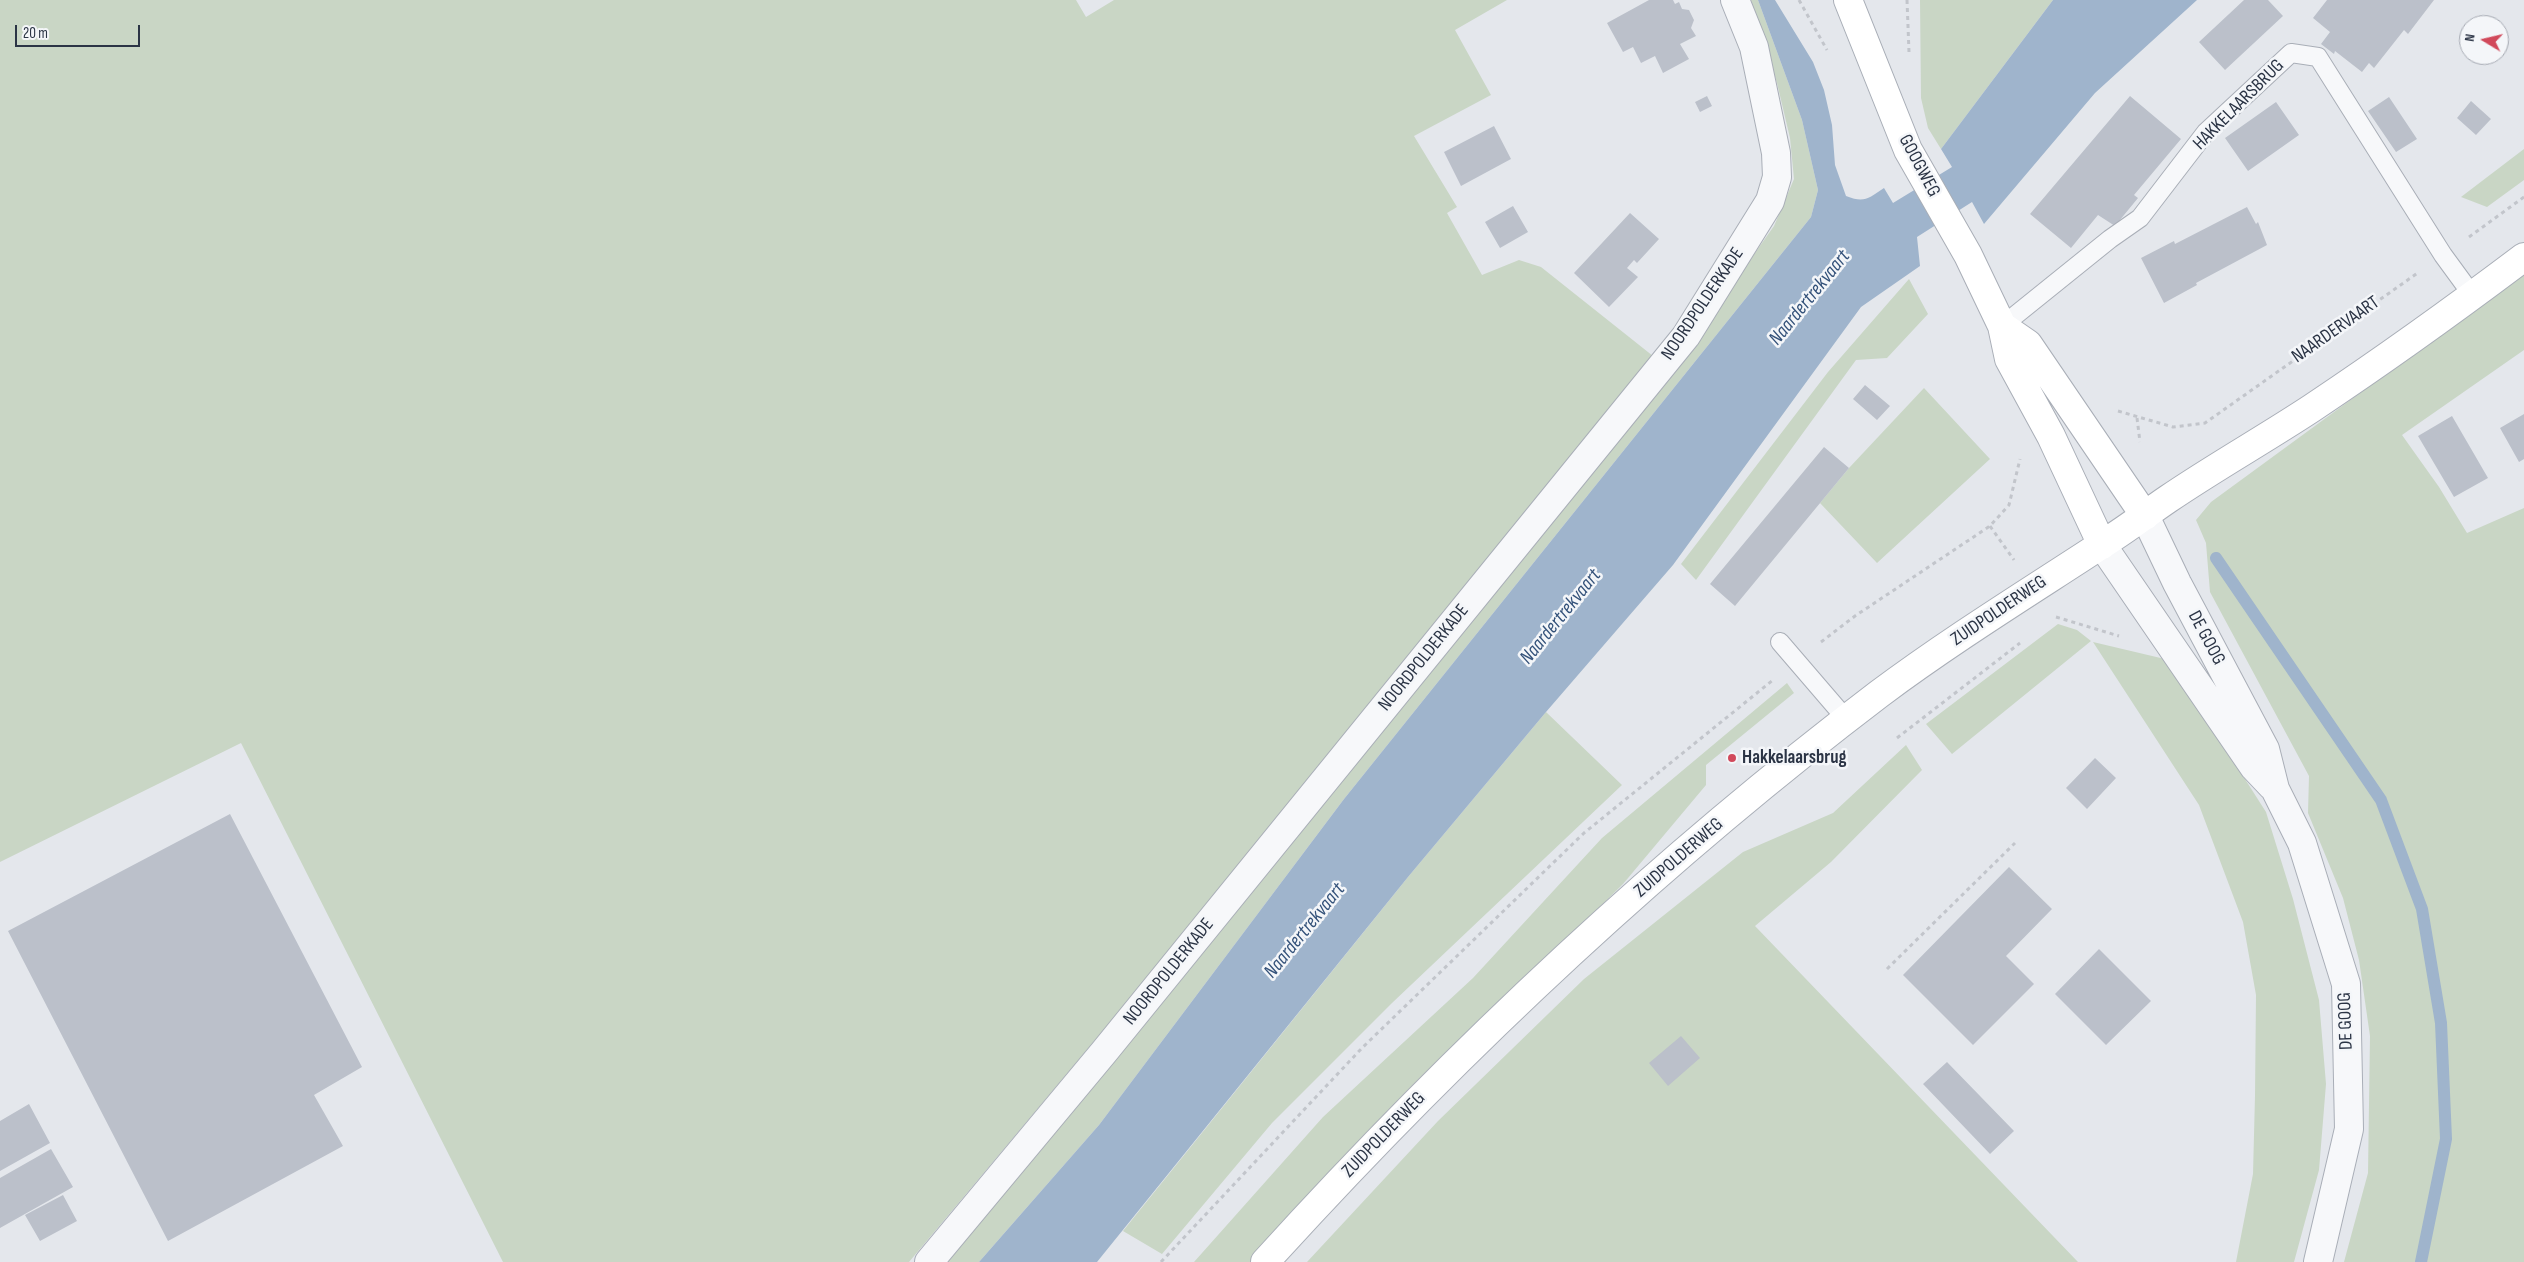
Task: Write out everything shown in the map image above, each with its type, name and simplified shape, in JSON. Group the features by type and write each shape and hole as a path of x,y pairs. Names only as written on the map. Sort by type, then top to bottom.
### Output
{"main road":[{"name":"GOOGWEG","path":"1848,0 1908,150 1968,255 2002,326 2009,359 2051,436 2102,545"},
{"path":"2145,516 2315,406 2473,296 2524,257"},
{"name":"GOOGWEG","path":"2002,326 2028,344 2145,516"},
{"name":"ZUIDPOLDERWEG","path":"1265,1262 1362,1156 1532,990 1734,811 1847,720 1966,633 2145,516"}],"street":[{"name":"NOORDPOLDERKADE","path":"929,1262 1110,1045 1686,336 1770,201 1777,177 1776,153 1754,47 1735,0"},
{"name":"DE GOOG","path":"2145,516 2177,583 2265,749 2275,789 2302,843 2346,984 2349,1129 2318,1262"},
{"name":"DE GOOG","path":"2102,545 2254,767 2275,789"}],"lane":[{"name":"HAKKELAARSBRUG","path":"2002,326 2110,239 2140,218 2206,132 2291,53 2318,57 2443,255 2473,296"},
{"path":"1780,642 1847,720"}],"path":[{"name":"NAARDERVAART","path":"2137,418 2173,427 2205,423 2524,197"},
{"path":"1161,1262 1362,1048 1584,832 1855,616 1990,526 2009,506 2020,457"},
{"path":"1897,738 2024,640"},
{"path":"1887,969 2015,843"}],"green space":[{"path":"0,0 1076,0 1086,17 1114,0 1507,0 1455,30 1491,95 1414,136 1457,207 1447,213 1482,275 1519,260 1541,267 1658,360 1383,697 909,1262 503,1262 241,743 0,862"},
{"path":"1751,0 1758,0 1802,120 1818,190 1811,217 1344,799 1099,1125 979,1262 944,1262 1666,379 1774,226 1794,179 1790,138 1777,83"},
{"path":"1920,0 2053,0 1941,149 1928,128 1921,98"},
{"path":"2524,149 2524,180 2487,207 2461,197"},
{"path":"2524,273 2524,350 2402,435 2439,487 2467,533 2524,508 2524,1262 2344,1262 2368,1173 2370,1036 2359,960 2343,898 2308,813 2309,776 2210,592 2206,543 2196,520 2211,502"},
{"path":"1909,279 1928,314 1887,358 1856,360 1696,580 1681,564 1828,372"},
{"path":"1924,388 1990,459 1877,563 1820,503 1849,468"},
{"path":"2058,624 2077,630 2091,641 1952,754 1926,724"},
{"path":"2093,642 2169,660 2266,812 2293,899 2319,1000 2326,1084 2319,1170 2294,1262 2236,1262 2253,1174 2255,1096 2256,995 2243,922 2199,805"},
{"path":"1787,683 1794,693 1706,765 1706,785 1623,884 1372,1133 1252,1262 1194,1262 1323,1117 1473,978 1602,838"},
{"path":"1546,712 1622,785 1392,1003 1272,1123 1162,1254 1123,1231 1408,877"},
{"path":"1906,745 1922,770 1831,862 1755,926 2078,1262 1307,1262 1438,1121 1584,979 1743,852 1833,813"}],"water":[{"name":"Naardertrekvaart","path":"1758,0 1775,0 1813,62 1824,90 1832,125 1835,165 1846,196 1866,199 1884,188 1893,203 1952,167 1941,149 2053,0 2197,0 2095,93 1984,224 1972,202 1917,237 1920,266 1861,307 1673,565 1546,712 1408,877 1097,1262 979,1262 1099,1125 1344,799 1811,217 1818,190 1802,120"}],"building":[{"path":"1649,0 1673,0 1675,4 1679,2 1682,9 1689,10 1694,20 1691,28 1696,36 1680,44 1689,59 1663,73 1655,56 1641,63 1633,47 1623,52 1607,23"},
{"path":"2244,0 2268,0 2283,16 2225,70 2199,42"},
{"path":"2327,0 2434,0 2408,34 2404,30 2374,68 2369,63 2362,72 2335,51 2334,54 2321,44 2330,32 2313,18"},
{"path":"1707,96 1712,106 1700,112 1695,102"},
{"path":"2130,96 2181,139 2134,195 2138,198 2115,226 2098,215 2071,248 2030,214"},
{"path":"2389,97 2417,139 2396,152 2368,111"},
{"path":"2471,101 2491,119 2476,135 2457,118"},
{"path":"2276,102 2299,135 2248,171 2225,138"},
{"path":"1494,126 1511,159 1461,186 1444,152"},
{"path":"1513,206 1528,232 1500,248 1485,222"},
{"path":"2247,207 2256,224 2258,222 2267,245 2196,283 2197,285 2164,303 2141,258 2174,241 2175,244"},
{"path":"1630,213 1659,239 1637,263 1634,260 1627,268 1638,277 1609,307 1574,273"},
{"path":"1865,385 1890,406 1877,420 1853,399"},
{"path":"2524,414 2524,459 2519,462 2500,428"},
{"path":"2452,416 2488,478 2454,497 2418,436"},
{"path":"1824,447 1849,468 1735,606 1710,584"},
{"path":"2095,758 2116,778 2087,809 2066,788"},
{"path":"230,814 362,1067 314,1095 343,1146 168,1241 8,931"},
{"path":"2009,867 2052,909 2006,956 2034,984 1973,1045 1903,975"},
{"path":"2099,949 2151,1001 2106,1045 2055,994"},
{"path":"1681,1036 1700,1058 1668,1086 1649,1063"},
{"path":"1947,1062 2014,1131 1990,1154 1923,1084"},
{"path":"29,1104 50,1143 0,1171 0,1121"},
{"path":"51,1149 73,1187 0,1228 0,1178"},
{"path":"63,1195 77,1221 40,1241 25,1215"}],"waterway":[{"path":"2216,558 2381,800 2422,909 2441,1023 2446,1139 2421,1262"}],"place":[{"name":"Hakkelaarsbrug","path":"1732,758"}]}
